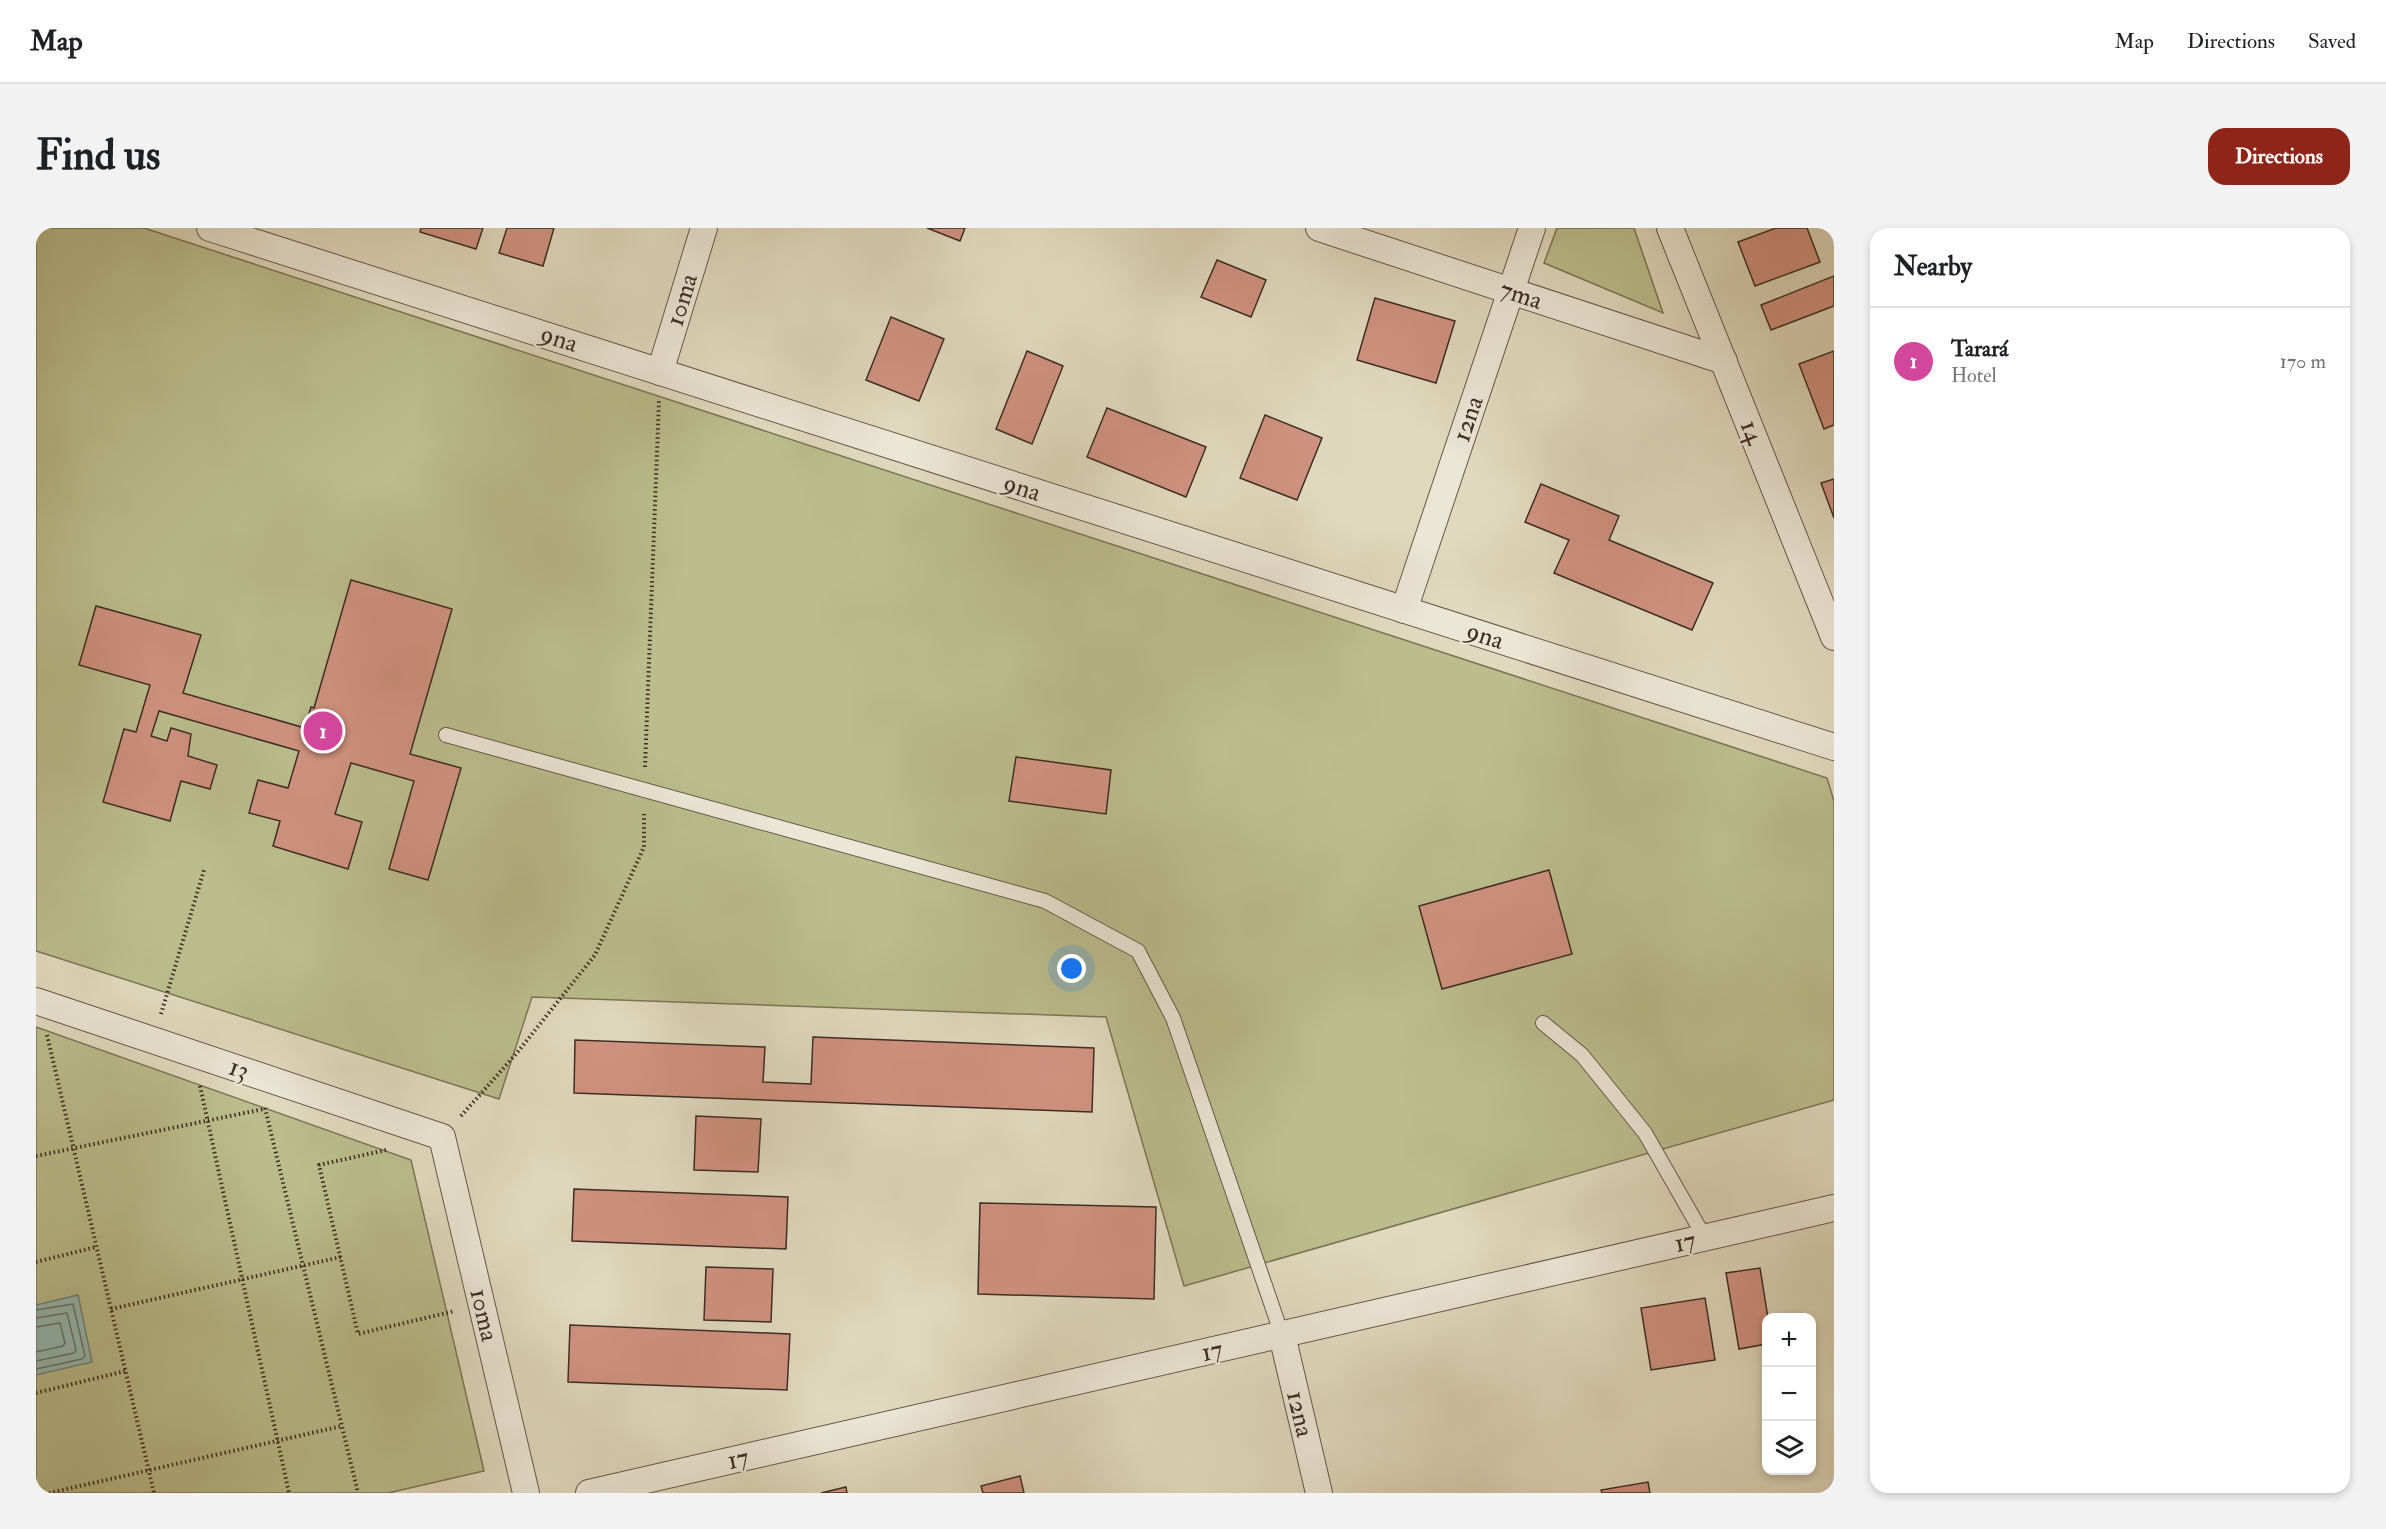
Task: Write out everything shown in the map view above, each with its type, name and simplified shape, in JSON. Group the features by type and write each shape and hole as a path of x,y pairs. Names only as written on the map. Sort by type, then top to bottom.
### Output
{"street":[{"name":"9na","path":"210,228 1834,747"},
{"name":"10ma","path":"660,372 704,228"},
{"name":"7ma","path":"1319,228 1724,361"},
{"name":"12na","path":"1404,610 1532,228"},
{"name":"14","path":"1670,228 1834,637"},
{"name":"13","path":"38,1002 442,1137"},
{"name":"10ma","path":"442,1137 526,1493"},
{"name":"17","path":"590,1493 1834,1208"},
{"name":"12na","path":"1282,1335 1319,1493"}],"lane":[{"path":"446,735 1045,901 1138,951 1173,1018 1282,1335"},
{"path":"1543,1023 1582,1055 1645,1133 1705,1238"}],"path":[{"path":"153,1040 204,870"},
{"path":"38,1002 154,1493"},
{"path":"192,1053 289,1493"},
{"path":"258,1076 358,1493"},
{"path":"36,1156 265,1108"},
{"path":"397,1147 319,1165 358,1334 482,1305"},
{"path":"36,1262 97,1247"},
{"path":"111,1309 341,1257"},
{"path":"36,1393 125,1371"},
{"path":"49,1493 342,1426"}],"green space":[{"path":"36,228 144,228 1827,778 1834,801 1834,1100 1184,1286 1106,1017 532,997 499,1099 36,951"},
{"path":"1557,228 1634,228 1663,313 1544,263"},
{"path":"36,1027 411,1160 484,1471 388,1493 36,1493"}],"water":[{"path":"78,1295 92,1362 36,1375 36,1305"}],"building":[{"path":"421,228 483,228 476,249 420,232"},
{"path":"507,228 554,228 543,266 499,253"},
{"path":"927,228 965,228 960,241"},
{"path":"1776,228 1807,228 1820,262 1755,286 1738,242"},
{"path":"1217,260 1266,280 1251,317 1201,297"},
{"path":"1834,276 1834,306 1771,330 1761,305"},
{"path":"1375,298 1455,321 1436,383 1357,360"},
{"path":"891,317 944,339 919,401 866,380"},
{"path":"1027,351 1063,366 1032,444 996,429"},
{"path":"1834,351 1834,425 1824,429 1799,364"},
{"path":"1107,408 1206,447 1186,497 1087,457"},
{"path":"1265,415 1322,438 1297,500 1240,478"},
{"path":"1834,479 1834,518 1821,483"},
{"path":"1541,484 1619,516 1609,540 1713,583 1692,630 1554,573 1569,540 1525,522"},
{"path":"351,580 452,609 410,754 461,768 428,880 389,869 414,781 351,763 335,814 362,822 348,869 273,846 280,821 249,813 258,780 288,788 299,751 159,711 151,736 167,741 171,728 191,734 188,756 217,765 210,789 181,781 170,821 103,802 124,729 136,732 150,685 79,665 96,606 201,635 183,693 305,728 311,707 314,708"},
{"path":"1016,757 1111,770 1106,814 1009,801"},
{"path":"1549,870 1572,954 1442,989 1419,906"},
{"path":"813,1037 1094,1048 1092,1112 574,1093 575,1040 765,1047 763,1082 811,1084"},
{"path":"696,1116 761,1119 758,1172 694,1170"},
{"path":"574,1189 788,1197 786,1249 572,1241"},
{"path":"980,1203 1156,1207 1154,1299 978,1294"},
{"path":"706,1267 773,1269 771,1322 704,1320"},
{"path":"1760,1268 1767,1313 1762,1313 1762,1345 1739,1349 1726,1273"},
{"path":"1705,1298 1715,1360 1651,1370 1641,1308"},
{"path":"570,1325 790,1334 787,1390 568,1382"},
{"path":"1020,1476 1024,1493 983,1493 981,1486"},
{"path":"1648,1482 1650,1493 1602,1493 1601,1490"},
{"path":"846,1487 847,1493 821,1493"}],"place":[{"name":"Tarará","path":"323,731"}]}
